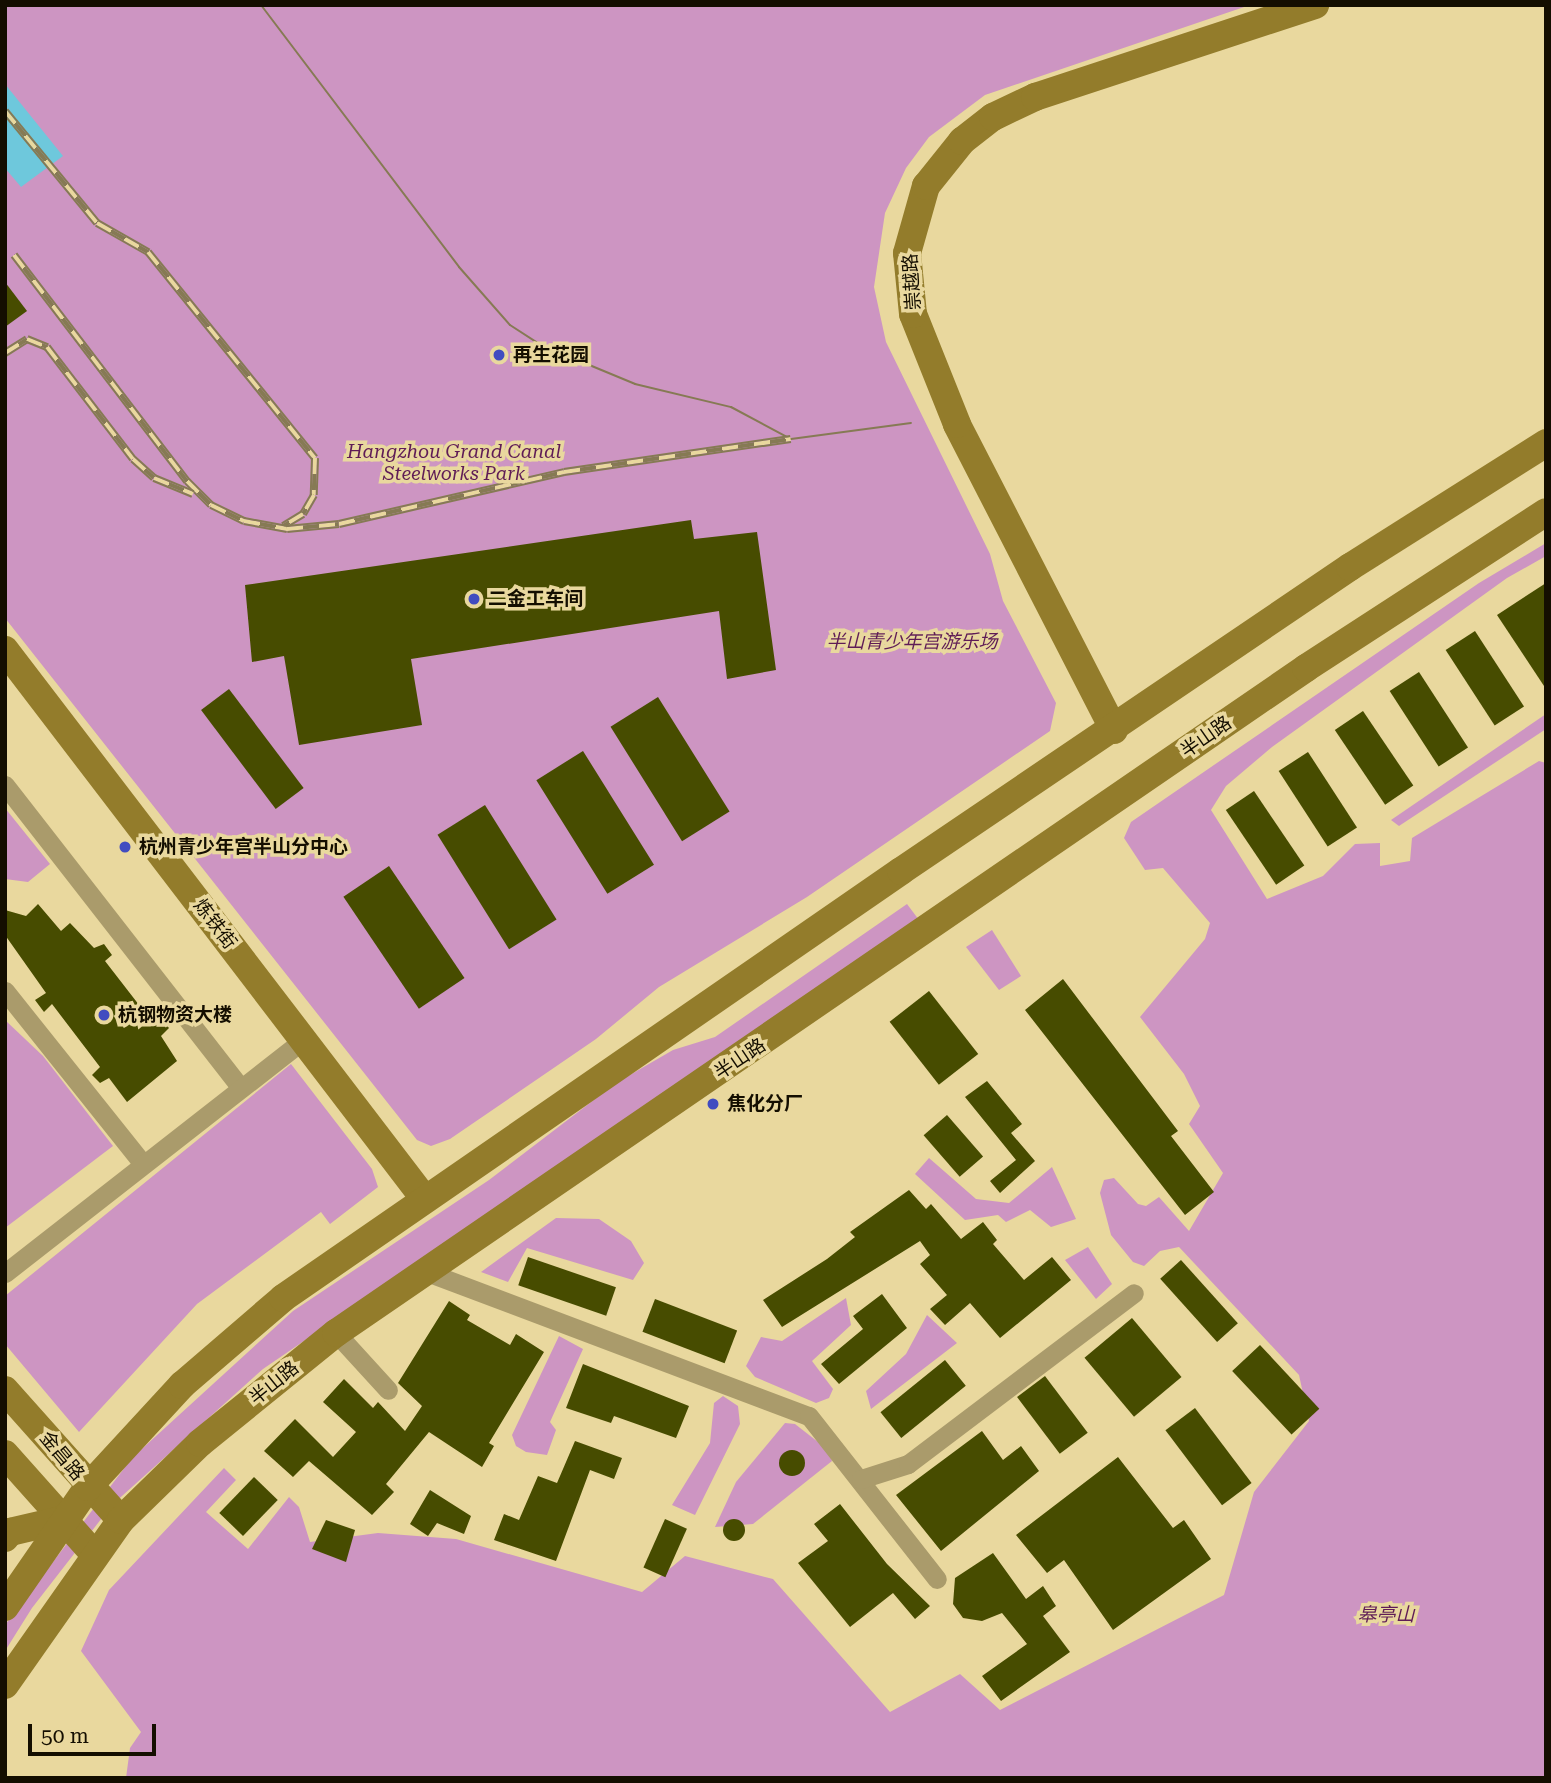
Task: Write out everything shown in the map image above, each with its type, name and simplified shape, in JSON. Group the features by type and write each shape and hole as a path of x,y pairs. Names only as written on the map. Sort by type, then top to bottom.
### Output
{"main road":[{"name":"崇越路","path":"1114,730 957,424 913,314 907,253 926,186 962,141 993,117 1035,97 1315,5"},
{"path":"5,1607 61,1520 88,1487 182,1385 283,1298 424,1198 1350,567 1546,443"},
{"name":"半山路","path":"5,1685 94,1554 121,1520 200,1443 336,1333 1306,668 1546,512"},
{"name":"炼铁街","path":"5,650 424,1198"},
{"name":"金昌路","path":"5,1390 88,1487 121,1520"},
{"path":"5,1454 94,1554"},
{"path":"5,1538 61,1520"}],"street":[{"path":"5,785 241,1088"},
{"path":"5,991 143,1164"},
{"path":"5,1273 304,1040"},
{"path":"427,1272 809,1416 861,1479 936,1579"},
{"path":"861,1479 908,1464 1134,1293"},
{"path":"336,1333 388,1390"}],"green space":[{"name":"Hangzhou Grand Canal Steelworks Park","path":"5,5 1250,5 985,95 929,137 906,168 885,213 874,287 886,342 990,554 1003,601 1056,703 1050,731 807,897 659,987 596,1039 450,1139 431,1146 417,1140 5,618"},
{"name":"皋亭山","path":"1546,543 1546,556 1507,578 1272,747 1226,786 1211,810 1267,899 1323,876 1355,844 1380,843 1380,866 1410,861 1412,838 1539,761 1546,763 1546,1778 126,1778 130,1748 141,1732 81,1651 109,1590 224,1468 236,1480 206,1512 248,1549 289,1497 299,1507 310,1542 378,1533 456,1539 642,1592 685,1556 773,1579 890,1712 960,1674 1000,1710 1224,1595 1254,1492 1309,1421 1299,1375 1179,1247 1160,1251 1144,1266 1133,1262 1111,1235 1100,1193 1104,1180 1114,1178 1138,1204 1146,1206 1159,1197 1189,1231 1223,1173 1189,1124 1200,1106 1184,1074 1140,1017 1205,939 1210,923 1163,868 1145,870 1124,838 1131,822 1479,583"},
{"path":"1546,714 1546,729 1399,826 1391,820"},
{"path":"5,808 50,864 28,882 5,879"},
{"path":"907,904 919,920 263,1369 112,1505 32,1608 5,1651 5,1625 132,1458 293,1311 489,1180 616,1083 673,1050 715,1037"},
{"path":"992,930 1021,976 999,990 966,947"},
{"path":"5,1020 43,1056 113,1146 5,1228"},
{"path":"291,1064 372,1169 378,1187 330,1224 321,1212 197,1304 79,1432 5,1344 5,1296"},
{"path":"929,1158 976,1199 1009,1203 1052,1167 1076,1219 1051,1227 1030,1210 1006,1222 998,1215 965,1220 915,1174"},
{"path":"556,1218 599,1219 631,1241 644,1263 633,1280 527,1248 508,1282 481,1272"},
{"path":"1088,1247 1112,1284 1096,1299 1065,1260"},
{"path":"846,1298 851,1325 812,1361 833,1389 829,1398 816,1403 755,1377 746,1366 761,1337 782,1341"},
{"path":"927,1315 957,1343 871,1409 866,1391 906,1354"},
{"path":"559,1336 583,1349 550,1422 556,1430 547,1455 526,1452 516,1446 512,1435"},
{"path":"723,1396 738,1406 740,1424 695,1515 672,1505 710,1443 714,1403"},
{"path":"785,1423 795,1424 827,1449 832,1461 753,1524 715,1527 736,1482"}],"water":[{"path":"5,84 63,156 21,187 5,168"}],"building":[{"path":"5,282 27,311 5,327"},
{"name":"二金工车间","path":"691,520 694,539 757,532 776,670 727,679 719,611 411,659 422,725 299,745 284,656 252,662 245,585"},
{"path":"1546,583 1546,689 1497,615"},
{"path":"1475,631 1524,706 1495,726 1446,650"},
{"path":"1419,672 1468,747 1439,767 1390,691"},
{"path":"229,689 304,788 276,809 201,710"},
{"path":"658,697 730,811 682,841 611,727"},
{"path":"1363,711 1413,786 1385,805 1335,730"},
{"path":"583,751 654,865 607,894 536,780"},
{"path":"1308,752 1357,827 1328,847 1279,771"},
{"path":"1254,791 1304,866 1276,885 1226,810"},
{"path":"485,805 557,919 509,949 438,835"},
{"path":"389,866 464,978 419,1009 343,897"},
{"name":"杭钢物资大楼","path":"38,904 61,931 70,923 94,948 104,944 112,955 105,961 153,1023 161,1019 169,1028 161,1036 177,1061 127,1102 109,1078 100,1083 92,1075 100,1067 52,1004 44,1012 35,1000 46,993 5,935 5,910 26,916"},
{"path":"1063,979 1178,1131 1171,1136 1214,1192 1185,1215 1025,1010"},
{"path":"929,991 978,1054 939,1085 890,1022"},
{"path":"987,1081 1022,1124 1011,1133 1035,1161 1000,1193 990,1181 1016,1160 965,1097"},
{"path":"947,1115 983,1157 960,1177 924,1135"},
{"path":"909,1190 926,1209 931,1204 961,1239 983,1222 997,1240 993,1244 1024,1280 1052,1257 1071,1280 1000,1338 970,1303 945,1325 930,1309 947,1295 920,1264 930,1255 920,1241 782,1327 763,1300 827,1259 855,1237 850,1232"},
{"path":"528,1257 616,1287 606,1316 518,1285"},
{"path":"1181,1260 1238,1323 1217,1342 1160,1279"},
{"path":"882,1294 907,1328 839,1384 821,1364 863,1329 853,1316"},
{"path":"655,1299 737,1331 725,1363 642,1332"},
{"path":"449,1301 470,1315 467,1320 510,1345 516,1334 544,1352 489,1443 494,1446 482,1467 429,1432 386,1484 394,1492 372,1515 309,1461 293,1477 264,1451 295,1419 333,1457 356,1432 323,1402 344,1379 373,1408 378,1402 405,1431 422,1406 398,1383"},
{"path":"1132,1318 1181,1377 1134,1417 1085,1358"},
{"path":"1260,1345 1319,1409 1292,1435 1232,1371"},
{"path":"945,1360 966,1386 901,1438 880,1412"},
{"path":"583,1364 689,1406 676,1438 614,1416 611,1423 566,1408"},
{"path":"1045,1376 1088,1433 1060,1454 1017,1397"},
{"path":"1195,1408 1252,1483 1222,1505 1165,1430"},
{"path":"982,1431 1003,1460 1021,1446 1039,1471 941,1551 896,1495"},
{"path":"575,1441 622,1458 614,1479 590,1470 556,1561 494,1540 504,1514 519,1520 538,1476 557,1483"},
{"path":"792,1450 801,1454 805,1463 801,1472 792,1476 783,1472 779,1463 783,1454"},
{"path":"1118,1457 1173,1528 1184,1520 1211,1559 1113,1630 1064,1560 1047,1573 1016,1535"},
{"path":"254,1477 278,1500 243,1536 219,1513"},
{"path":"430,1490 471,1516 464,1534 437,1523 428,1536 410,1524"},
{"path":"840,1504 887,1564 930,1606 915,1619 893,1593 850,1627 798,1563 828,1541 814,1524"},
{"path":"665,1519 687,1529 665,1577 643,1567"},
{"path":"734,1519 742,1522 745,1530 742,1538 734,1541 726,1538 723,1530 726,1522"},
{"path":"326,1520 355,1530 346,1562 312,1549"},
{"path":"993,1553 1026,1599 1043,1586 1056,1606 1043,1616 1070,1652 1001,1701 982,1676 1027,1644 1002,1613 982,1621 963,1618 953,1604 955,1578"}],"tram line":[{"path":"261,5 459,267 510,325 541,345 635,384 731,407 791,439 911,423"}],"railway":[{"path":"5,111 97,223 148,252 315,458 314,495 303,514 283,526"},
{"path":"14,255 187,481 211,505 244,521 287,529 339,524 564,472 791,439"},
{"path":"5,353 27,339 47,347 133,459 154,478 193,494"}],"place":[{"name":"再生花园","path":"499,355"},
{"name":"二金工车间","path":"474,599"},
{"name":"杭州青少年宫半山分中心","path":"125,847"},
{"name":"杭钢物资大楼","path":"104,1015"},
{"name":"焦化分厂","path":"713,1104"}],"park label":[{"name":"半山青少年宫游乐场","path":"912,642"}]}
